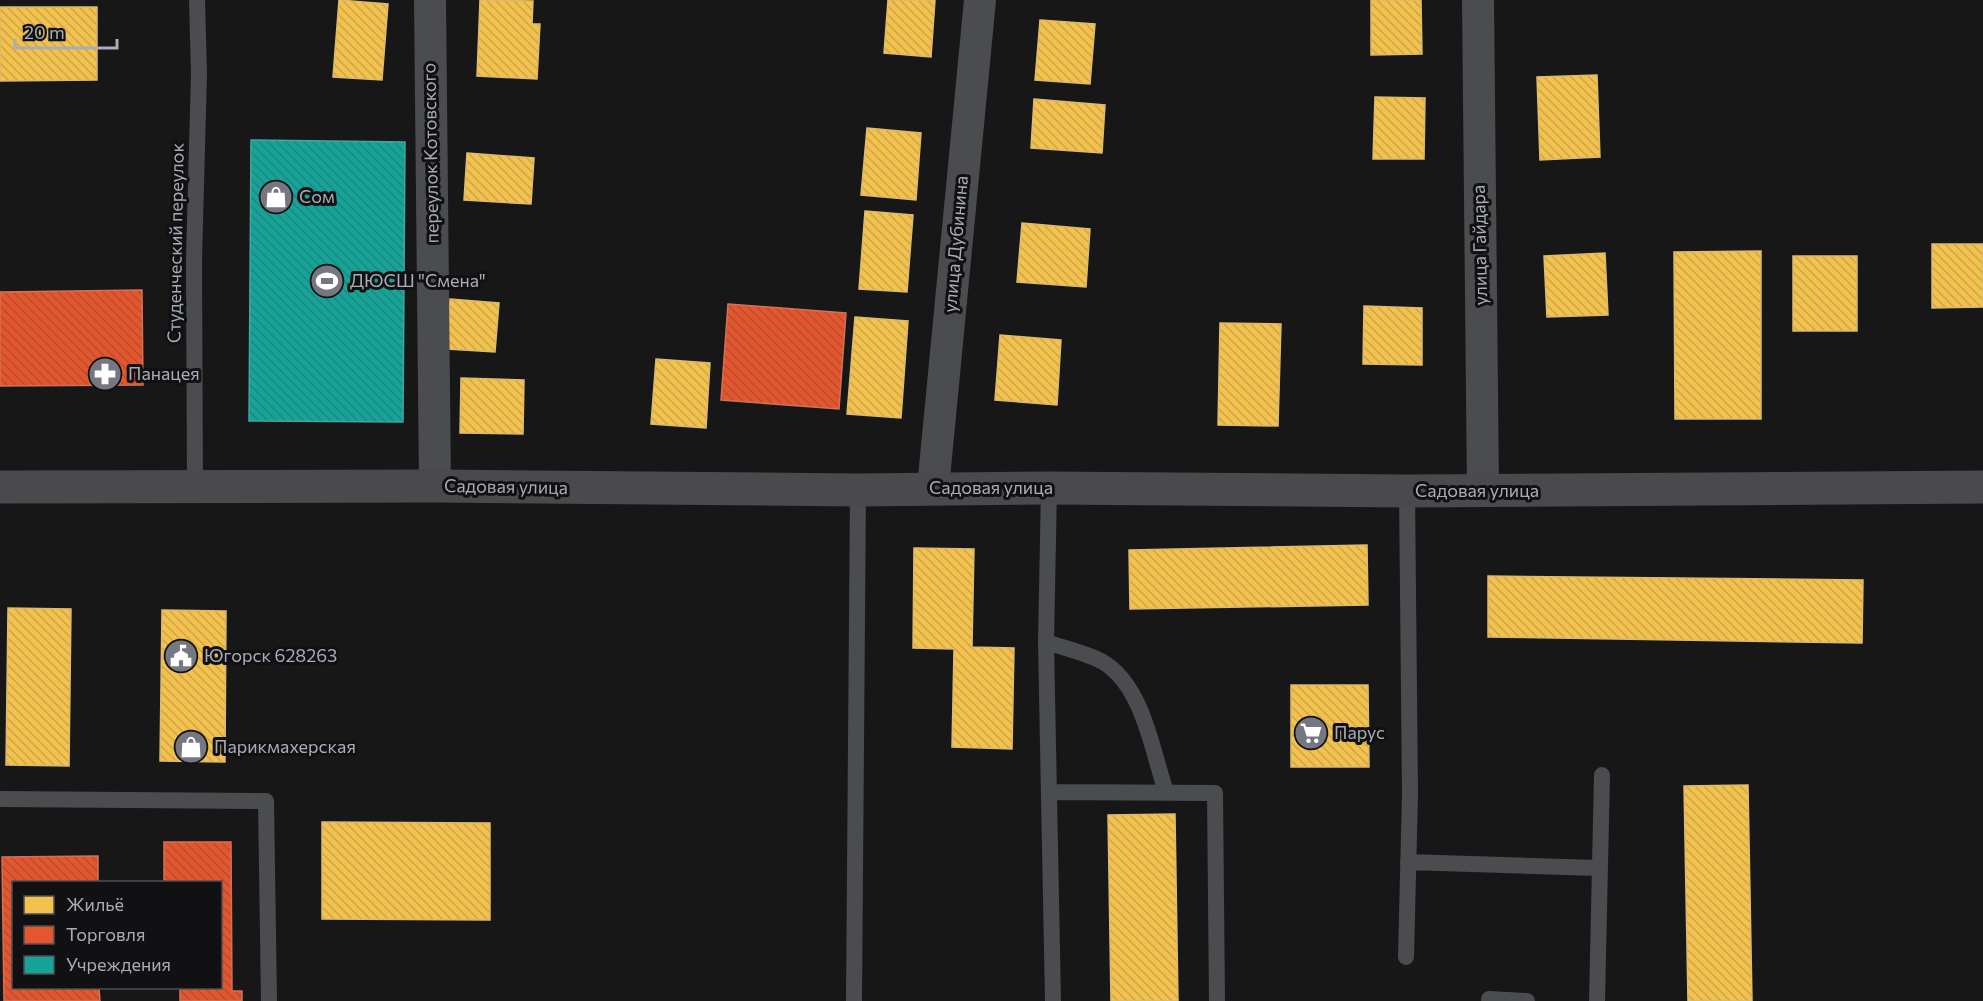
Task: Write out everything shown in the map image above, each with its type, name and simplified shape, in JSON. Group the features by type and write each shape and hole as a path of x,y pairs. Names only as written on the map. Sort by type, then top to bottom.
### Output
{"street":[{"name":"переулок Котовского","path":"430,0 435,486"},
{"name":"улица Дубинина","path":"933,488 980,0"},
{"name":"улица Гайдара","path":"1478,0 1483,491"},
{"name":"Садовая улица","path":"0,487 435,486 858,490 1049,488 1407,491 1983,487"}],"lane":[{"name":"Студенческий переулок","path":"195,488 194,261 199,73 197,0"},
{"path":"1049,488 1046,642 1053,1001"},
{"path":"854,1001 858,490"},
{"path":"1406,957 1410,794 1407,491"},
{"path":"1046,642 1101,661 1121,675 1134,694 1166,792"},
{"path":"1597,1001 1598,868 1602,775"},
{"path":"1049,792 1215,793 1217,1001"},
{"path":"0,799 266,801 269,1001"},
{"path":"1408,862 1598,868"},
{"path":"1489,999 1527,1001"}],"building: Жильё":[{"path":"339,0 388,4 382,80 333,77"},
{"path":"480,0 533,1 532,24 540,24 537,79 477,76"},
{"path":"888,0 935,0 931,57 884,53"},
{"path":"1371,0 1421,0 1422,54 1371,55"},
{"path":"0,7 97,7 97,80 0,81"},
{"path":"1040,20 1095,24 1090,84 1035,80"},
{"path":"1597,75 1600,157 1540,160 1537,77"},
{"path":"1375,97 1425,98 1424,159 1373,159"},
{"path":"1034,99 1105,105 1102,153 1031,148"},
{"path":"867,128 921,133 916,200 861,195"},
{"path":"467,153 534,158 531,204 464,200"},
{"path":"865,211 913,215 907,292 859,289"},
{"path":"1022,223 1090,229 1086,287 1017,282"},
{"path":"1932,244 1983,244 1983,307 1932,308"},
{"path":"1761,251 1761,419 1675,419 1674,252"},
{"path":"1605,253 1608,315 1547,317 1544,256"},
{"path":"1793,256 1857,256 1857,331 1793,331"},
{"path":"450,299 499,303 495,352 447,349"},
{"path":"1364,306 1422,308 1422,365 1363,364"},
{"path":"855,317 908,321 901,418 847,414"},
{"path":"1220,323 1281,324 1278,426 1218,425"},
{"path":"1000,335 1061,340 1057,405 995,400"},
{"path":"656,359 710,363 706,428 651,424"},
{"path":"461,378 524,380 523,434 460,433"},
{"path":"1367,545 1368,605 1130,609 1129,550"},
{"path":"914,548 974,549 972,647 1014,648 1012,749 952,747 954,649 913,648"},
{"path":"1488,576 1863,580 1862,643 1488,637"},
{"path":"8,608 71,609 69,766 6,765"},
{"path":"162,610 226,611 225,762 160,761"},
{"path":"1291,685 1368,685 1369,767 1291,767"},
{"path":"1748,785 1752,1001 1688,1001 1684,786"},
{"path":"1175,814 1178,1001 1111,1001 1108,815"},
{"path":"322,822 490,823 490,920 322,919"}],"building: Торговля":[{"path":"142,290 143,385 0,386 0,292"},
{"path":"728,304 846,313 839,409 721,400"},
{"path":"164,842 231,842 232,991 242,991 242,1001 180,1001 180,989 222,989 222,881 164,881"},
{"path":"98,856 98,881 12,881 12,989 99,989 100,1001 4,1001 2,857"}],"building: Учреждения":[{"name":"ДЮСШ \"Смена\"","path":"251,140 405,142 403,422 249,421"}],"place":[{"name":"Сом","path":"276,197"},
{"name":"ДЮСШ \"Смена\"","path":"327,281"},
{"name":"Панацея","path":"105,374"},
{"name":"Югорск 628263","path":"181,656"},
{"name":"Парус","path":"1311,733"},
{"name":"Парикмахерская","path":"191,747"}]}
